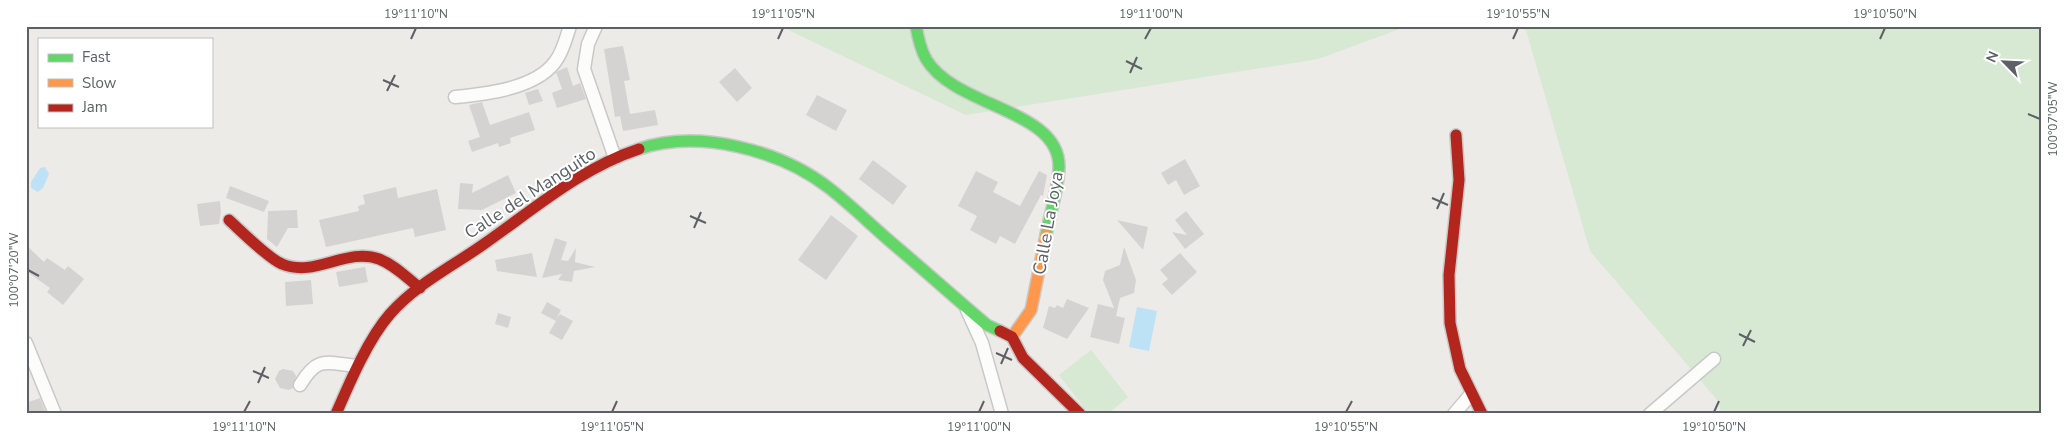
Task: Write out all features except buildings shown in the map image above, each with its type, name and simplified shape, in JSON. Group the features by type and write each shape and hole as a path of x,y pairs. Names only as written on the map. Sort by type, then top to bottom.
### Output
{"main road":[{"name":"Calle La Joya","path":"916,26 925,56 931,66 948,83 967,94 1032,122 1045,132 1055,147 1059,167 1037,286 1031,310 1012,337"},
{"path":"1456,135 1458,187 1450,254 1447,306 1453,346 1471,394 1482,414"},
{"name":"Calle del Manguito","path":"336,414 357,366 389,316 420,288 565,187 615,158 651,144 687,141 721,143 757,152 799,169 828,187 987,325 1012,337"},
{"path":"229,220 280,264 288,267 313,268 351,257 367,256 384,261 420,288"},
{"path":"1012,337 1023,358 1080,414"}],"street":[{"path":"455,97 505,90 543,74 556,61 570,26"},
{"path":"596,26 585,52 584,69 615,158"},
{"path":"966,306 982,343 1002,414"},
{"path":"26,344 55,414"},
{"path":"1650,414 1714,359"},
{"path":"300,385 312,367 320,363 357,366"},
{"path":"1454,414 1471,394"}],"green space":[{"path":"780,26 1408,26 1318,59 966,115"},
{"path":"1509,26 2041,26 2041,414 1721,414 1719,402 1590,251 1526,30"},
{"path":"1091,350 1128,397 1108,414 1089,414 1059,375"}],"water":[{"path":"45,167 49,174 43,188 38,192 31,188 31,182 40,168"},
{"path":"1137,307 1157,311 1149,351 1129,347"}],"traffic: fast":[{"path":"916,26 924,55 940,75 959,88 1025,121 1043,133 1055,148 1059,168 1056,193 1046,235"},
{"path":"639,149 662,143 687,141 713,143 738,147 787,163 829,188 987,325 1000,331"}],"traffic: slow":[{"path":"1012,337 1031,310 1046,235"}],"traffic: jam":[{"path":"1456,135 1459,180 1449,275 1450,323 1460,369 1482,414"},
{"path":"336,414 374,336 390,314 411,294 558,190 597,167 639,149"},
{"path":"229,220 263,251 282,264 306,267 367,256 379,259 390,265 420,288"},
{"path":"1000,331 1012,337 1023,358 1080,414"}]}
